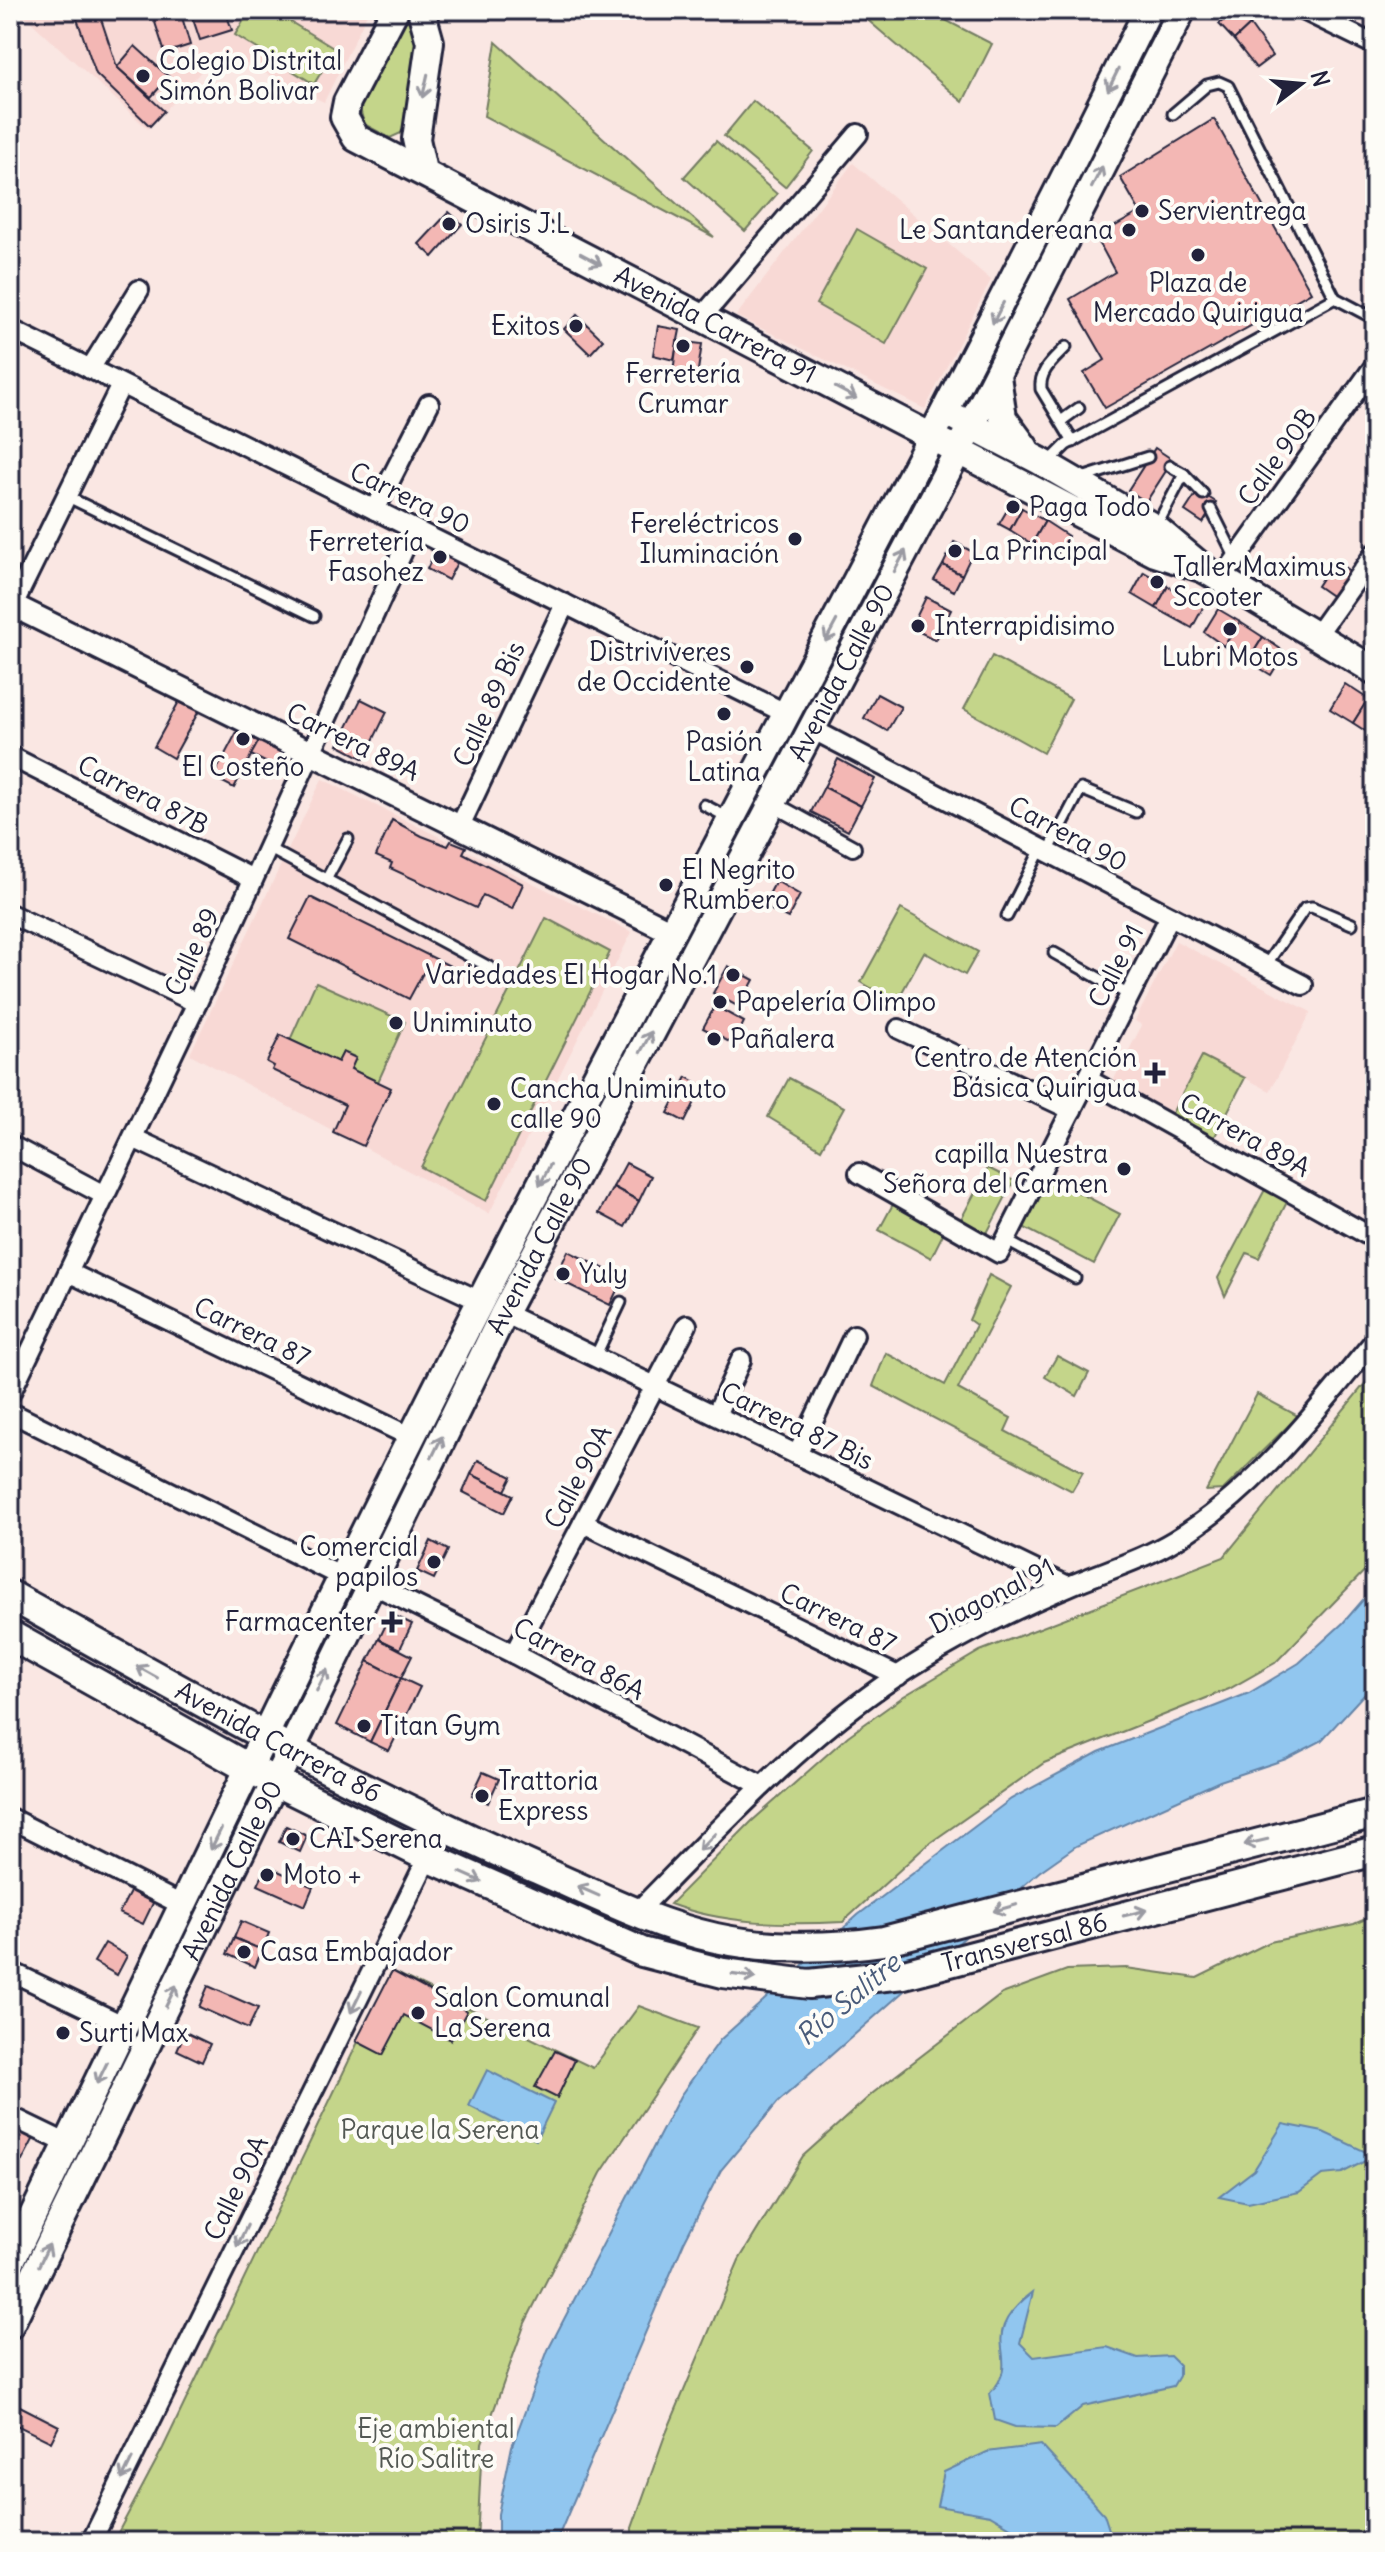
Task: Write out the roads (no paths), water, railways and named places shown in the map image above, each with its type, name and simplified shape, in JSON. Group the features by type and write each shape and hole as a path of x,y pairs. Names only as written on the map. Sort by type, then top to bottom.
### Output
{"main road":[{"name":"Avenida Carrera 91","path":"395,10 347,102 344,117 356,138 1155,553 1220,569"},
{"path":"421,10 430,42 429,68 416,139 423,171"},
{"name":"Avenida Calle 90","path":"10,2325 277,1744 342,1577 480,1301 947,413 1148,10"},
{"name":"Avenida Calle 90","path":"277,1744 370,1583 504,1313 958,451 1182,10"},
{"path":"998,371 998,403 1003,418 1017,441 1044,463"},
{"name":"Avenida Carrera 91","path":"947,413 1044,463 1155,528 1316,636 1375,671"},
{"name":"Avenida Carrera 86","path":"10,1595 277,1744 401,1808 637,1912 687,1930"},
{"name":"Avenida Carrera 86","path":"10,1635 262,1776 428,1857 615,1942 668,1961"},
{"name":"Avenida Calle 90","path":"10,2263 184,1906 262,1776"},
{"name":"Transversal 86","path":"687,1930 749,1944 781,1947 884,1941 1375,1813"},
{"name":"Transversal 86","path":"668,1961 775,1980 845,1983 904,1974 1375,1851"}],"street":[{"path":"1303,10 1375,45"},
{"path":"702,317 858,134"},
{"path":"90,369 139,290"},
{"name":"Carrera 90","path":"10,329 787,714"},
{"name":"Calle 90B","path":"1220,569 1375,365"},
{"path":"11,604 68,497 121,385"},
{"path":"375,510 429,404"},
{"name":"Calle 89","path":"10,1394 18,1357 70,1273 413,529"},
{"path":"1316,636 1375,553"},
{"name":"Carrera 89A","path":"11,604 672,932"},
{"name":"Calle 89 Bis","path":"460,826 565,604"},
{"name":"Carrera 90","path":"810,728 1303,985"},
{"name":"Carrera 87B","path":"10,756 253,879"},
{"path":"771,803 853,848"},
{"path":"10,914 197,1003"},
{"name":"Calle 91","path":"1002,1246 1170,916"},
{"path":"899,1029 1072,1110"},
{"name":"Carrera 89A","path":"1089,1080 1375,1239"},
{"path":"133,1138 480,1301"},
{"path":"10,1145 104,1195"},
{"path":"859,1173 1002,1246"},
{"name":"Carrera 87","path":"70,1273 411,1437"},
{"name":"Carrera 87 Bis","path":"504,1313 1068,1586"},
{"name":"Calle 90A","path":"514,1654 687,1325"},
{"path":"797,1455 854,1335"},
{"name":"Diagonal 91","path":"637,1912 762,1786 839,1718 898,1676 1021,1607 1162,1547 1208,1518 1267,1468 1375,1340"},
{"path":"716,1415 741,1360"},
{"path":"10,1412 342,1577"},
{"name":"Carrera 87","path":"583,1523 898,1676"},
{"name":"Carrera 86A","path":"370,1583 514,1654 762,1786"},
{"path":"10,1818 184,1906"},
{"name":"Calle 90A","path":"91,2542 428,1857"},
{"path":"10,1971 125,2026"},
{"path":"10,2116 68,2144"}],"lane":[{"path":"1173,114 1207,85 1219,82 1228,86 1335,298 1375,319"},
{"path":"1044,463 1073,442 1335,298"},
{"path":"1066,347 1042,372 1040,380 1041,389 1073,442"},
{"path":"1061,421 1079,408"},
{"path":"1074,481 1148,457"},
{"path":"1170,466 1184,474 1203,494"},
{"path":"1155,528 1184,474"},
{"path":"68,497 314,616"},
{"path":"1211,509 1220,569"},
{"path":"1007,916 1081,789 1136,812"},
{"path":"704,805 732,820"},
{"path":"327,878 348,839"},
{"path":"268,848 491,968"},
{"path":"1265,966 1305,908 1312,907 1352,924"},
{"path":"1054,953 1129,995"},
{"path":"1002,1246 1075,1278"},
{"path":"595,1357 621,1302"}],"water":[{"name":"Río Salitre","path":"1375,1586 1375,1682 1321,1741 1286,1759 1220,1781 1076,1846 1039,1872 778,2102 721,2170 684,2242 556,2542 498,2542 498,2514 512,2446 548,2350 680,2096 720,2040 858,1915 1011,1799 1099,1752 1249,1693 1299,1663 1343,1623"},
{"path":"487,2070 554,2103 536,2140 469,2106"},
{"path":"1283,2124 1323,2132 1375,2156 1342,2173 1322,2175 1299,2192 1248,2203 1219,2197 1254,2170"},
{"path":"1033,2292 1020,2343 1034,2357 1107,2347 1138,2358 1170,2356 1179,2365 1179,2376 1173,2386 1083,2406 1056,2428 1015,2427 995,2420 990,2393 1000,2380 1003,2368 1002,2335 1005,2322"},
{"path":"1041,2445 1104,2514 1113,2542 1036,2542 990,2515 937,2506 944,2472 987,2452"}],"place":[{"name":"Colegio Distrital Simón Bolivar","path":"143,76"},
{"name":"Servientrega","path":"1142,211"},
{"name":"Osiris J.L","path":"449,224"},
{"name":"Le Santandereana","path":"1129,230"},
{"name":"Plaza de Mercado Quirigua","path":"1198,255"},
{"name":"Exitos","path":"576,326"},
{"name":"Ferretería Crumar","path":"683,346"},
{"name":"Paga Todo","path":"1013,507"},
{"name":"Fereléctricos Iluminación","path":"795,539"},
{"name":"La Principal","path":"955,551"},
{"name":"Ferretería Fasohez","path":"440,557"},
{"name":"Taller Maximus Scooter","path":"1157,582"},
{"name":"Interrapidisimo","path":"918,626"},
{"name":"Lubri Motos","path":"1230,629"},
{"name":"Distrivíveres de Occidente","path":"747,667"},
{"name":"Pasión Latina","path":"724,714"},
{"name":"El Costeño","path":"243,739"},
{"name":"El Negrito Rumbero","path":"666,885"},
{"name":"Variedades El Hogar No.1","path":"733,975"},
{"name":"Papelería Olimpo","path":"720,1002"},
{"name":"Uniminuto","path":"396,1023"},
{"name":"Pañalera","path":"714,1039"},
{"name":"Centro de Atención Básica Quirigua","path":"1155,1073"},
{"name":"Cancha Uniminuto calle 90","path":"494,1104"},
{"name":"capilla Nuestra Señora del Carmen","path":"1124,1169"},
{"name":"Yuly","path":"563,1274"},
{"name":"Comercial papilos","path":"434,1562"},
{"name":"Farmacenter","path":"392,1622"},
{"name":"Titan Gym","path":"364,1726"},
{"name":"Trattoria Express","path":"482,1796"},
{"name":"CAI Serena","path":"293,1839"},
{"name":"Moto +","path":"267,1875"},
{"name":"Casa Embajador","path":"244,1952"},
{"name":"Salon Comunal La Serena","path":"418,2013"},
{"name":"Surti Max","path":"63,2033"}],"park label":[{"name":"Parque la Serena","path":"440,2130"},
{"name":"Eje ambiental Río Salitre","path":"436,2444"}]}
